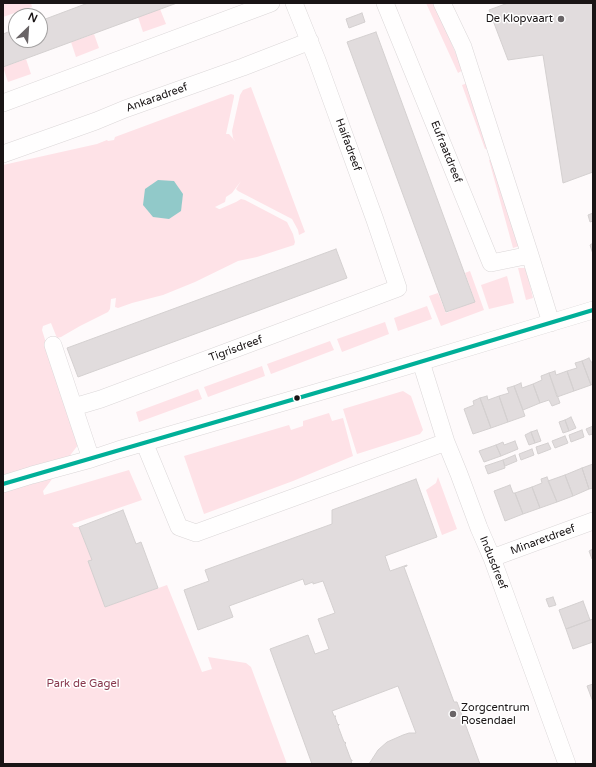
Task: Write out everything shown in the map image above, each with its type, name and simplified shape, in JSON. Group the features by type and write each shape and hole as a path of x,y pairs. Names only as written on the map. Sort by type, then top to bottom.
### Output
{"street":[{"path":"3,103 271,3"},
{"name":"Haifadreef","path":"294,3 310,41 398,288"},
{"name":"Eufraatdreef","path":"385,3 491,263 530,255"},
{"path":"442,3 463,47 551,323"},
{"name":"Ankaradreef","path":"3,154 243,67 310,41"},
{"name":"Tigrisdreef","path":"74,408 398,288"},
{"path":"3,484 421,362 593,310"},
{"path":"53,345 91,459"},
{"name":"Indusdreef","path":"421,362 446,442 492,558 567,764"},
{"path":"144,442 179,527 196,533 446,442"},
{"name":"Minaretdreef","path":"492,558 593,522"}],"green space":[{"path":"3,3 31,3 32,7 29,8 8,8 8,15 3,17"},
{"path":"426,3 434,3 463,70 458,73"},
{"path":"160,9 166,24 143,32 138,17"},
{"path":"94,34 99,48 76,57 71,42"},
{"path":"26,59 31,74 8,82 3,67"},
{"path":"468,83 490,147 485,149 462,85"},
{"name":"Park de Gagel","path":"251,87 305,232 299,235 292,219 238,191 236,189 241,181 232,193 226,197 225,202 215,207 220,209 241,199 245,200 287,222 293,234 295,242 294,245 257,257 238,261 195,282 163,295 118,308 115,307 116,298 111,299 110,309 108,312 61,337 57,338 51,323 43,326 42,330 78,445 43,491 44,495 129,470 142,500 72,524 74,527 79,527 92,560 105,607 167,585 202,672 212,669 208,657 246,663 251,667 287,764 3,764 3,165 97,144 107,140 114,140 115,137 231,94 234,95 234,97 226,134 229,134 236,142 233,138 232,131 240,95 243,90"},
{"path":"494,158 519,246 513,248 489,160"},
{"path":"518,268 526,268 533,298 526,300"},
{"path":"470,271 484,310 441,326 429,296 438,293 446,313 475,301 465,273"},
{"path":"507,276 514,303 489,309 481,285"},
{"path":"427,306 432,319 398,331 394,318"},
{"path":"385,322 389,334 342,352 337,339"},
{"path":"330,341 334,350 271,374 267,364"},
{"path":"262,366 265,376 208,397 204,387"},
{"path":"198,389 202,399 139,422 136,412"},
{"path":"403,391 411,396 423,430 420,434 357,454 343,409"},
{"path":"329,413 332,421 343,418 353,456 293,481 204,514 184,456 289,425 291,430 303,426 303,421"},
{"path":"438,477 457,529 442,535 426,490 436,483"}],"water":[{"path":"158,180 174,181 183,194 181,211 169,219 153,217 143,205 145,189"}],"building":[{"path":"88,3 177,3 3,67 3,34 8,32 8,48 48,48 48,18"},
{"path":"508,3 593,3 593,172 563,183 543,55 508,60 489,10"},
{"path":"362,13 365,22 349,28 346,19"},
{"path":"376,32 475,302 446,312 347,42"},
{"path":"593,213 593,221 590,222 588,215"},
{"path":"593,243 593,254 590,245"},
{"path":"336,249 347,278 78,377 67,348"},
{"path":"589,358 591,362 593,362 593,384 591,385 582,361"},
{"path":"582,361 591,385 574,391 567,371 577,368 575,363"},
{"path":"555,371 556,375 567,371 574,391 557,397 549,373"},
{"path":"549,373 560,403 552,406 549,400 540,403 533,384 542,380 541,376"},
{"path":"521,383 522,388 533,384 540,403 523,410 514,386"},
{"path":"514,386 525,416 508,422 499,396 509,393 507,388"},
{"path":"487,396 488,400 499,396 508,422 491,428 480,398"},
{"path":"480,398 491,428 473,434 464,409 474,405 473,401"},
{"path":"571,417 576,428 569,431 565,420"},
{"path":"565,420 569,431 563,433 559,422"},
{"path":"593,426 593,434 589,435 586,429"},
{"path":"537,430 541,441 535,443 531,432"},
{"path":"582,430 584,437 571,442 569,435"},
{"path":"531,432 535,443 529,445 525,435"},
{"path":"565,436 568,443 555,448 552,441"},
{"path":"515,441 518,449 501,456 496,445 503,442 504,445"},
{"path":"548,443 551,449 538,454 536,447"},
{"path":"496,445 501,456 484,462 479,451"},
{"path":"532,449 534,455 521,460 519,454"},
{"path":"515,455 517,461 505,466 503,460"},
{"path":"503,460 505,468 488,474 485,466"},
{"path":"593,464 593,488 589,489 582,468"},
{"path":"582,468 589,489 573,496 565,475"},
{"path":"565,475 573,496 557,502 548,481"},
{"path":"547,477 557,502 540,508 532,487 542,483 541,479"},
{"path":"416,479 437,537 385,556 390,571 407,565 404,567 454,702 457,702 480,764 369,764 378,750 387,742 409,733 416,733 398,686 332,711 334,716 336,716 338,725 339,724 338,726 352,760 352,764 312,764 270,649 308,635 315,654 329,649 318,619 335,613 323,581 305,585 303,579 229,606 233,617 198,630 184,590 209,581 205,570 332,524 332,510"},
{"path":"510,485 513,493 515,493 523,514 505,521 494,491"},
{"path":"532,487 540,508 523,514 515,493"},
{"path":"123,510 136,544 141,542 158,588 105,607 88,561 92,560 79,527"},
{"path":"593,549 593,558 592,559 589,551"},
{"path":"553,597 556,605 549,607 546,599"},
{"path":"583,601 590,620 566,629 559,610"},
{"path":"593,619 593,642 573,649 566,629"},
{"path":"593,684 593,702 587,686"}],"transit line":[{"path":"3,484 360,380 593,310"}],"place":[{"name":"De Klopvaart","path":"561,19"},
{"name":"Zorgcentrum Rosendael","path":"453,714"}]}
